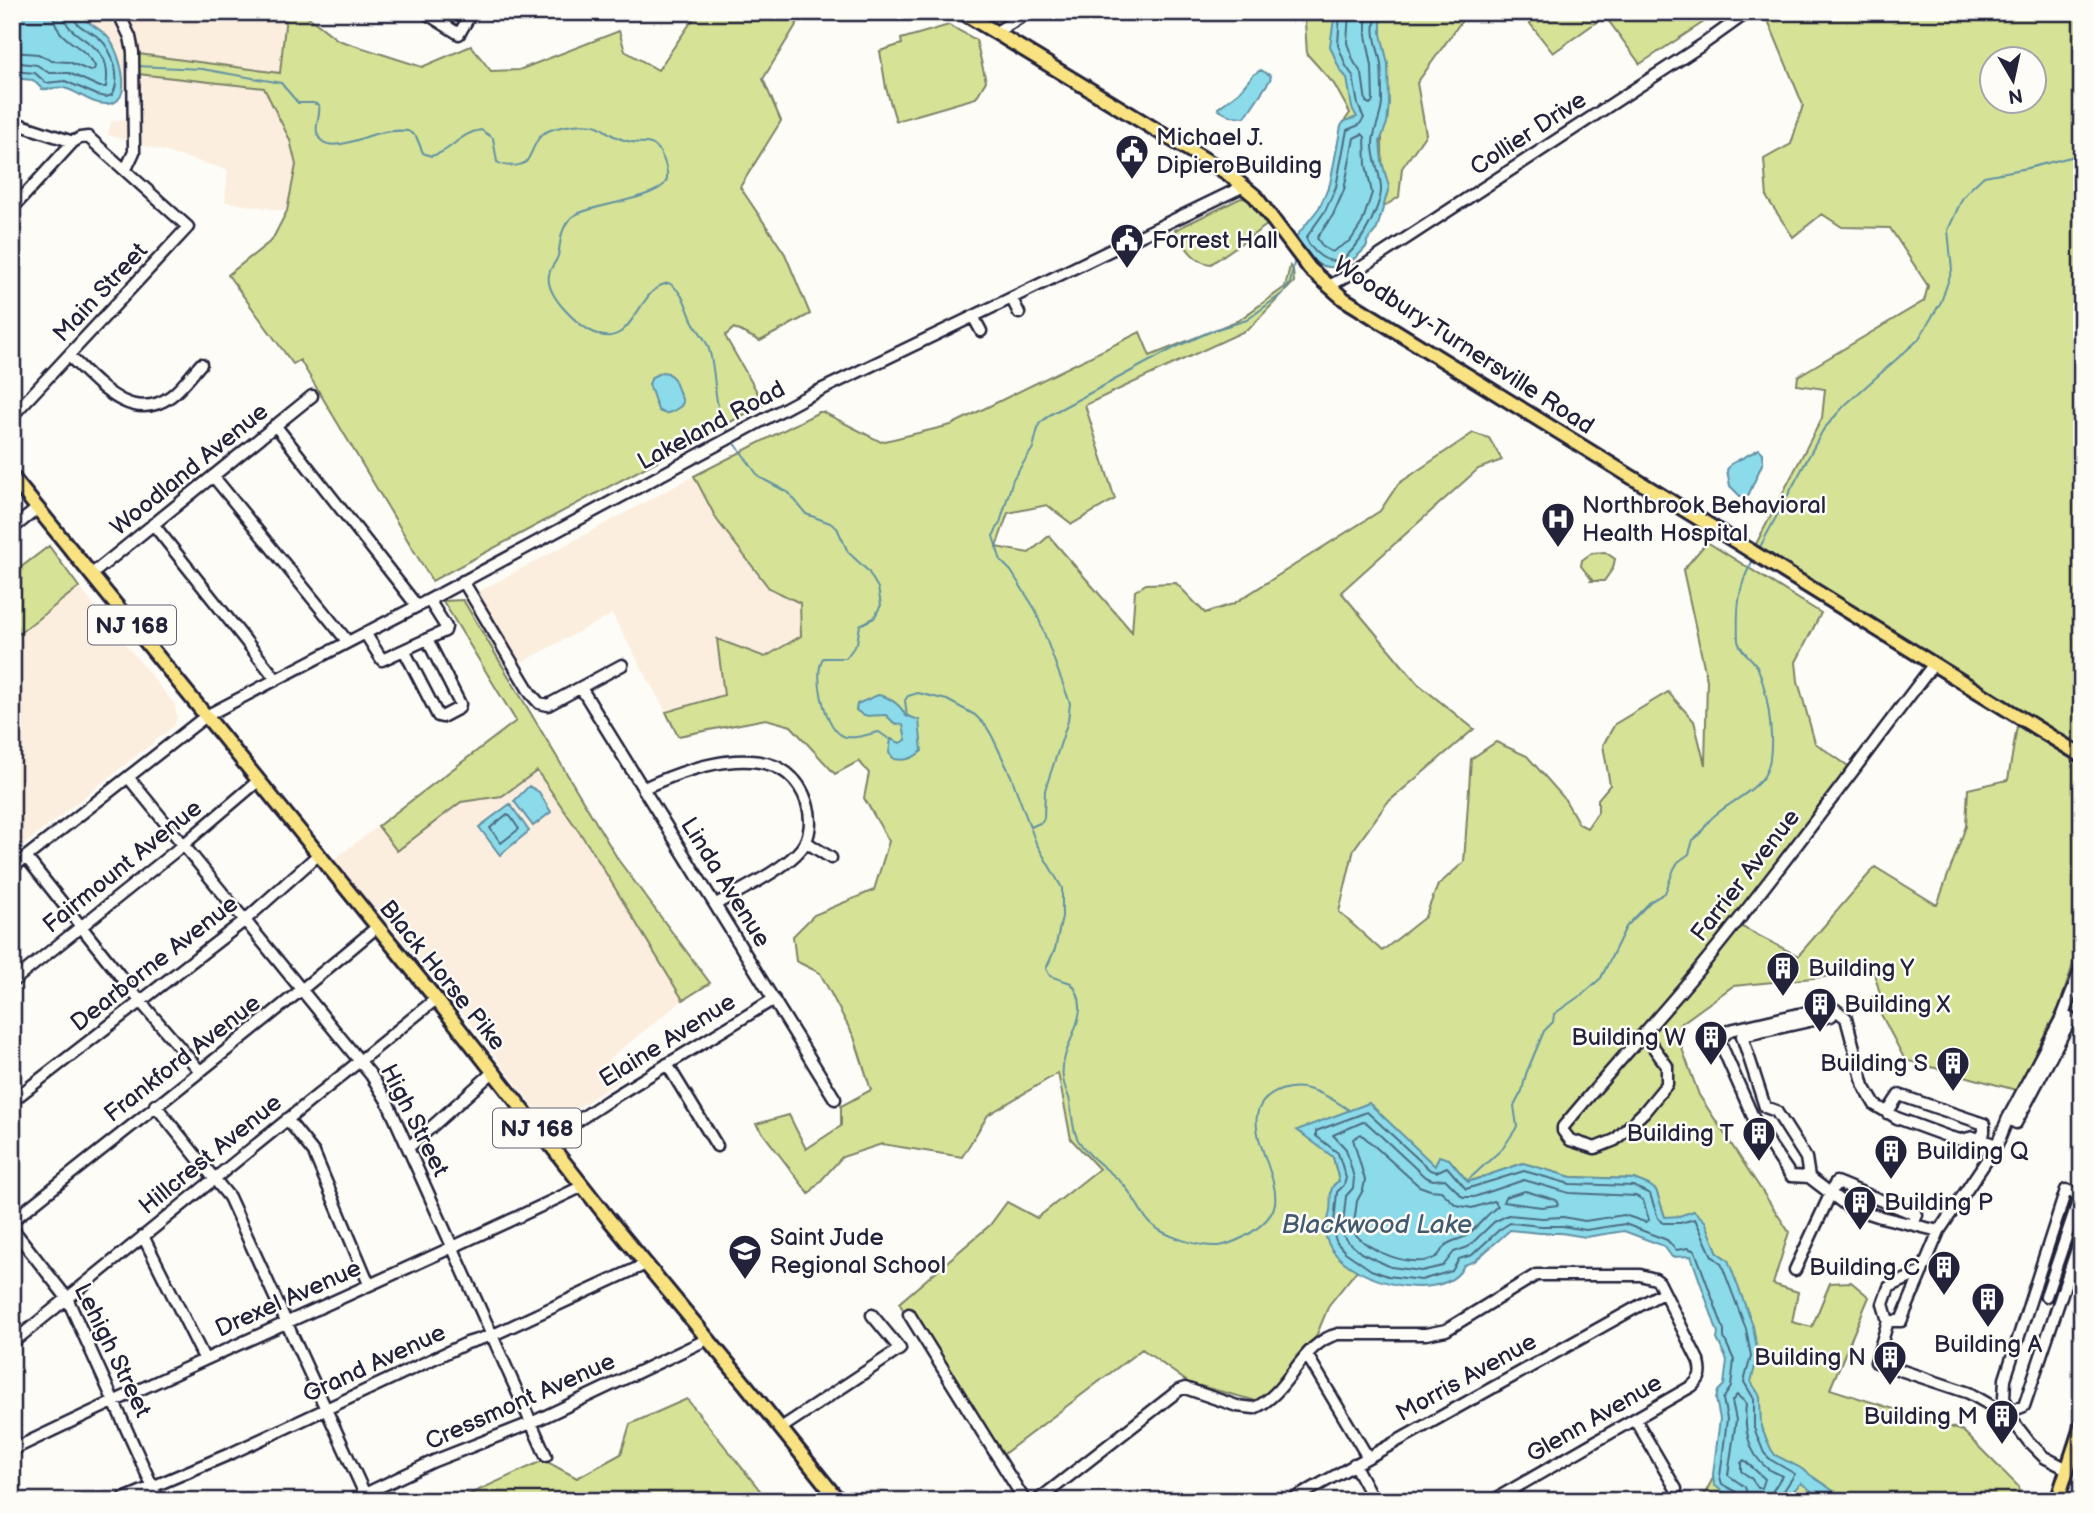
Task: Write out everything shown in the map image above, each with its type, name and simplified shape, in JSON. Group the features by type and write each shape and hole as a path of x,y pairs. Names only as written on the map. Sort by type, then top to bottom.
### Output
{"main road":[{"name":"Woodbury-Turnersville Road","path":"962,12 1226,172 1255,195 1318,277 1363,311 2082,756"},
{"name":"Black Horse Pike","path":"12,477 839,1501"},
{"path":"2057,1501 2082,1424"}],"street":[{"path":"12,209 73,142 84,136 91,138 126,169 134,152 133,67 131,41 118,12"},
{"path":"424,12 459,34 472,12"},
{"path":"996,32 1029,12"},
{"name":"Collier Drive","path":"1329,286 1702,45 1748,12"},
{"path":"12,122 73,142"},
{"name":"Main Street","path":"12,416 188,227 126,169"},
{"name":"Lakeland Road","path":"12,868 206,716 429,600 804,398 1244,186"},
{"path":"1012,299 1019,313"},
{"path":"974,318 981,331"},
{"path":"69,356 115,397 125,404 137,406 164,401 176,392 201,364"},
{"name":"Woodland Avenue","path":"92,574 312,396"},
{"path":"275,425 417,606"},
{"path":"213,476 348,642"},
{"path":"12,529 38,508"},
{"path":"153,524 276,679"},
{"path":"463,581 522,681 539,703 548,705 622,665"},
{"path":"365,633 382,660 427,639 446,629 429,600"},
{"path":"404,650 438,716 442,718 459,708 460,704 427,639"},
{"name":"Farrier Avenue","path":"1644,1034 1667,1066 1667,1084 1644,1112 1615,1140 1595,1148 1570,1140 1563,1127 1751,905 1933,665"},
{"name":"Linda Avenue","path":"581,688 835,1099"},
{"path":"644,788 693,768 755,761 782,768 794,777 800,786 810,813 810,830 806,842 793,858 716,904"},
{"name":"High Street","path":"128,777 371,1075 387,1101 546,1456"},
{"name":"Fairmount Avenue","path":"12,982 183,845 258,781"},
{"path":"806,842 831,858"},
{"name":"Dearborne Avenue","path":"12,1101 244,921 318,855"},
{"path":"26,857 140,1001 199,1070"},
{"name":"Frankford Avenue","path":"12,1221 301,991 377,927"},
{"path":"1888,1321 1902,1321 1939,1231 1997,1145 2008,1118 2063,1015 2082,965"},
{"name":"Hillcrest Avenue","path":"12,1343 436,999"},
{"name":"Elaine Avenue","path":"547,1141 774,999"},
{"path":"1939,1231 1847,1206 1809,1177 1791,1175 1757,1126 1719,1040 1730,1030 1825,1008 1836,1010 1846,1018 1870,1099 1886,1113 1949,1137 1961,1140 1973,1137 1997,1145"},
{"path":"1809,1177 1806,1158 1776,1111 1765,1107 1742,1036 1831,1016 1836,1010"},
{"path":"667,1064 717,1146"},
{"path":"408,1148 493,1072"},
{"path":"1886,1113 1899,1095 1984,1124 1980,1139"},
{"path":"155,1105 216,1179 240,1218 366,1497"},
{"path":"287,1119 314,1153 369,1284"},
{"path":"1795,1270 1836,1182 1917,1215 1913,1224"},
{"name":"Drexel Avenue","path":"12,1450 115,1400 454,1248 583,1186"},
{"path":"2046,1296 2081,1193 2066,1190 2005,1379 2004,1398 2010,1414 2029,1442 2050,1462 2067,1469"},
{"name":"Lehigh Street","path":"12,1228 67,1298 159,1501"},
{"path":"143,1236 204,1359"},
{"path":"2010,1414 2024,1406 2081,1237"},
{"name":"Grand Avenue","path":"120,1501 232,1453 467,1343 493,1335 646,1264"},
{"path":"1922,1272 1889,1287 1883,1304 1888,1321 1876,1362 1969,1393 2010,1414"},
{"path":"1037,1501 1174,1392 1185,1388 1237,1406 1254,1408 1271,1396 1326,1337 1338,1334 1426,1334 1446,1330 1536,1275 1640,1275 1655,1279 1664,1292"},
{"name":"Glenn Avenue","path":"1492,1501 1692,1386 1701,1376 1699,1362 1664,1292"},
{"name":"Morris Avenue","path":"1290,1501 1664,1292"},
{"path":"2032,1293 2061,1300"},
{"path":"909,1314 1025,1501"},
{"path":"781,1428 900,1349 872,1315"},
{"name":"Cressmont Avenue","path":"349,1501 366,1497 434,1461 531,1423 708,1339"},
{"path":"1307,1355 1367,1456"},
{"path":"1635,1419 1676,1489"},
{"path":"1354,1464 1374,1501"}],"shaded area":[{"path":"110,12 281,12 286,15 280,73 139,55 138,73 264,88 290,140 296,165 287,211 225,202 228,170 108,135 111,122 134,116 133,95 122,91 109,38 82,20"},
{"path":"694,476 717,520 769,588 800,603 801,636 765,657 724,695 666,712 612,614 506,671 463,600"},
{"path":"79,587 175,705 177,718 174,726 12,854 12,639"},
{"path":"537,770 593,852 683,1000 609,1059 620,1080 549,1127 437,980 332,861 378,826 397,851 461,802 502,796"}],"green space":[{"path":"281,12 302,12 338,40 422,67 471,46 491,71 519,70 619,31 625,51 658,70 698,12 804,12 763,79 781,121 740,187 785,254 810,314 760,341 734,328 725,336 764,404 432,581 300,360 293,364 228,275 272,240 287,211 296,165 290,140 264,88 138,74 138,54 280,73 286,15"},
{"path":"1311,12 1468,12 1417,83 1426,134 1402,168 1399,197 1383,207 1382,138 1343,123 1350,113 1334,84 1307,54 1305,22"},
{"path":"1521,12 1719,12 1640,64 1605,16 1553,53"},
{"path":"1775,12 2082,12 2082,747 1755,546 1822,418 1825,389 1797,385 1798,376 1924,301 1928,286 1890,228 1842,227 1822,214 1793,237 1767,198 1764,159 1791,144 1803,105 1767,18"},
{"path":"949,25 976,40 986,81 976,98 896,121 886,88 880,51 902,44 901,39"},
{"path":"1241,198 1248,199 1267,225 1211,264 1199,260 1175,230"},
{"path":"1290,266 1294,282 1249,329 1085,405 1115,499 1072,524 1047,505 1008,513 996,547 1029,553 1049,536 1132,632 1135,591 1146,584 1176,583 1205,613 1233,604 1380,511 1398,484 1473,433 1489,438 1502,460 1478,469 1341,592 1417,683 1474,729 1387,803 1354,849 1339,912 1382,951 1425,917 1438,885 1464,862 1471,759 1496,742 1527,756 1564,798 1579,824 1587,828 1598,812 1598,799 1610,785 1603,745 1615,724 1668,692 1694,721 1705,765 1707,680 1683,570 1707,542 1821,613 1796,662 1798,681 1815,743 1854,770 1736,924 1798,956 1875,867 1937,905 1966,826 1968,789 2008,780 2017,726 2082,765 2082,937 2059,1007 2016,1090 1905,1060 1872,997 1880,994 1874,972 1733,986 1679,1025 1680,1043 1699,1095 1789,1232 1773,1284 1798,1292 1792,1322 1812,1327 1830,1283 1851,1282 1869,1297 1830,1389 1963,1431 2019,1487 2017,1501 1701,1501 1713,1478 1753,1327 1665,1217 1656,1190 1634,1179 1571,1177 1523,1163 1468,1182 1449,1159 1436,1166 1333,1157 1339,1181 1327,1237 1357,1270 1329,1305 1303,1368 1264,1403 1189,1383 1142,1349 997,1459 899,1303 990,1225 1007,1202 1037,1218 1099,1169 1071,1139 1058,1073 988,1115 962,1157 882,1144 842,1157 809,1194 756,1124 789,1115 806,1149 841,1126 841,1106 871,1090 854,1037 820,973 796,961 793,936 814,915 874,890 889,841 864,798 869,773 859,761 835,774 791,726 766,719 678,736 666,712 724,695 717,639 765,657 801,636 800,603 769,588 717,520 694,476 819,412 881,442 951,425 1140,332 1150,356 1239,320 1285,287"},
{"path":"49,546 79,587 12,639 12,574"},
{"path":"1605,552 1615,559 1613,568 1604,581 1591,581 1581,566 1582,560 1592,553"},
{"path":"463,600 619,861 710,983 683,1000 593,852 537,771 502,796 461,802 397,851 378,826 516,721 443,601"},
{"path":"687,1399 762,1493 763,1501 455,1501 544,1460 577,1478 621,1454 630,1424"},
{"path":"1658,1492 1679,1501 1573,1501 1580,1497"}],"water":[{"path":"12,12 77,12 102,32 114,47 123,78 120,97 115,102 105,104 64,88 42,89 33,80 12,78"},
{"path":"1335,12 1387,12 1381,22 1381,34 1388,64 1389,104 1387,123 1380,142 1389,187 1377,229 1367,241 1367,246 1348,263 1328,267 1311,259 1296,237 1319,208 1330,184 1341,126 1345,121 1357,117 1352,108 1347,78 1340,70 1330,46"},
{"path":"1261,70 1271,76 1270,80 1245,117 1230,116 1219,110 1218,108"},
{"path":"662,372 668,373 674,379 683,402 681,406 667,413 658,410 649,384 652,377"},
{"path":"1759,449 1763,453 1763,462 1748,496 1740,496 1730,486 1727,470 1731,464"},
{"path":"878,695 894,702 905,715 919,720 922,751 915,756 898,760 889,753 891,739 900,743 906,740 903,725 894,723 886,715 864,716 856,710 857,704"},
{"path":"529,786 539,792 551,812 533,826 514,801"},
{"path":"510,804 529,831 500,855 479,827"},
{"name":"Blackwood Lake","path":"1369,1103 1435,1166 1439,1156 1449,1159 1468,1182 1523,1163 1571,1177 1634,1179 1656,1190 1665,1217 1694,1211 1705,1221 1718,1253 1728,1260 1753,1326 1758,1355 1751,1382 1760,1396 1761,1427 1771,1449 1775,1455 1799,1467 1835,1492 1862,1501 1825,1501 1801,1483 1784,1501 1736,1501 1714,1485 1720,1419 1716,1399 1718,1391 1724,1385 1727,1360 1717,1339 1718,1333 1691,1256 1672,1257 1664,1246 1624,1231 1586,1237 1510,1230 1475,1261 1464,1265 1453,1278 1436,1285 1415,1287 1392,1284 1349,1266 1334,1252 1326,1237 1331,1190 1339,1181 1333,1157 1297,1130"}],"waterway":[{"path":"136,66 202,69 281,83 298,103 319,105 317,132 320,139 334,145 383,132 408,131 416,136 423,153 431,156 481,130 493,138 497,162 512,166 526,162 542,134 583,124 594,125 635,143 653,145 662,155 665,165 667,178 663,185 641,196 593,208 572,217 563,230 549,283 558,301 573,318 597,334 609,336 619,333 628,325 650,294 659,287 669,283 674,287 708,345 717,402 729,434"},
{"path":"1760,547 1823,430 1844,406 1918,340 1941,302 1952,270 1948,230 1968,191 1984,176 2082,154"},
{"path":"1031,827 1042,822 1044,818 1045,790 1068,721 1070,703 1035,609 1011,571 1001,561 993,536 1000,523 1013,479 1033,448 1039,424 1051,414 1176,347 1214,330 1247,320 1283,293 1290,283 1295,258"},
{"path":"734,442 759,477 789,493 806,514 837,528 848,552 868,571 878,588 881,605 874,618 860,625 857,643 846,658 823,658 819,675 825,710 841,735 854,737 879,732 889,739"},
{"path":"1467,1181 1503,1148 1515,1130 1517,1126 1514,1106 1544,1031 1553,1022 1554,1014 1601,978 1626,927 1650,902 1665,893 1674,869 1678,862 1689,854 1693,840 1714,816 1756,785 1767,771 1771,743 1766,696 1757,667 1738,641 1739,600 1743,581 1752,562"},
{"path":"907,717 905,700 918,693 947,700 975,715 992,736 1011,776 1036,843 1062,888 1062,917 1055,949 1046,969 1050,976 1071,983 1078,995 1080,1006 1079,1018 1063,1066 1063,1081 1076,1135 1088,1152 1123,1184 1150,1223 1173,1237 1202,1245 1222,1245 1244,1237 1267,1219 1275,1203 1274,1189 1257,1125 1258,1111 1265,1099 1281,1090 1308,1089 1349,1110"}],"place":[{"name":"Michael J. DipieroBuilding","path":"1132,181"},
{"name":"Forrest Hall","path":"1127,270"},
{"name":"Northbrook Behavioral Health Hospital","path":"1558,549"},
{"name":"Building Y","path":"1783,998"},
{"name":"Building X","path":"1820,1034"},
{"name":"Building W","path":"1711,1067"},
{"name":"Building S","path":"1953,1093"},
{"name":"Building T","path":"1759,1163"},
{"name":"Building Q","path":"1891,1181"},
{"name":"Building P","path":"1860,1232"},
{"name":"Saint Jude Regional School","path":"745,1281"},
{"name":"Building C","path":"1944,1297"},
{"name":"Building A","path":"1988,1329"},
{"name":"Building N","path":"1890,1387"},
{"name":"Building M","path":"2002,1446"}]}
